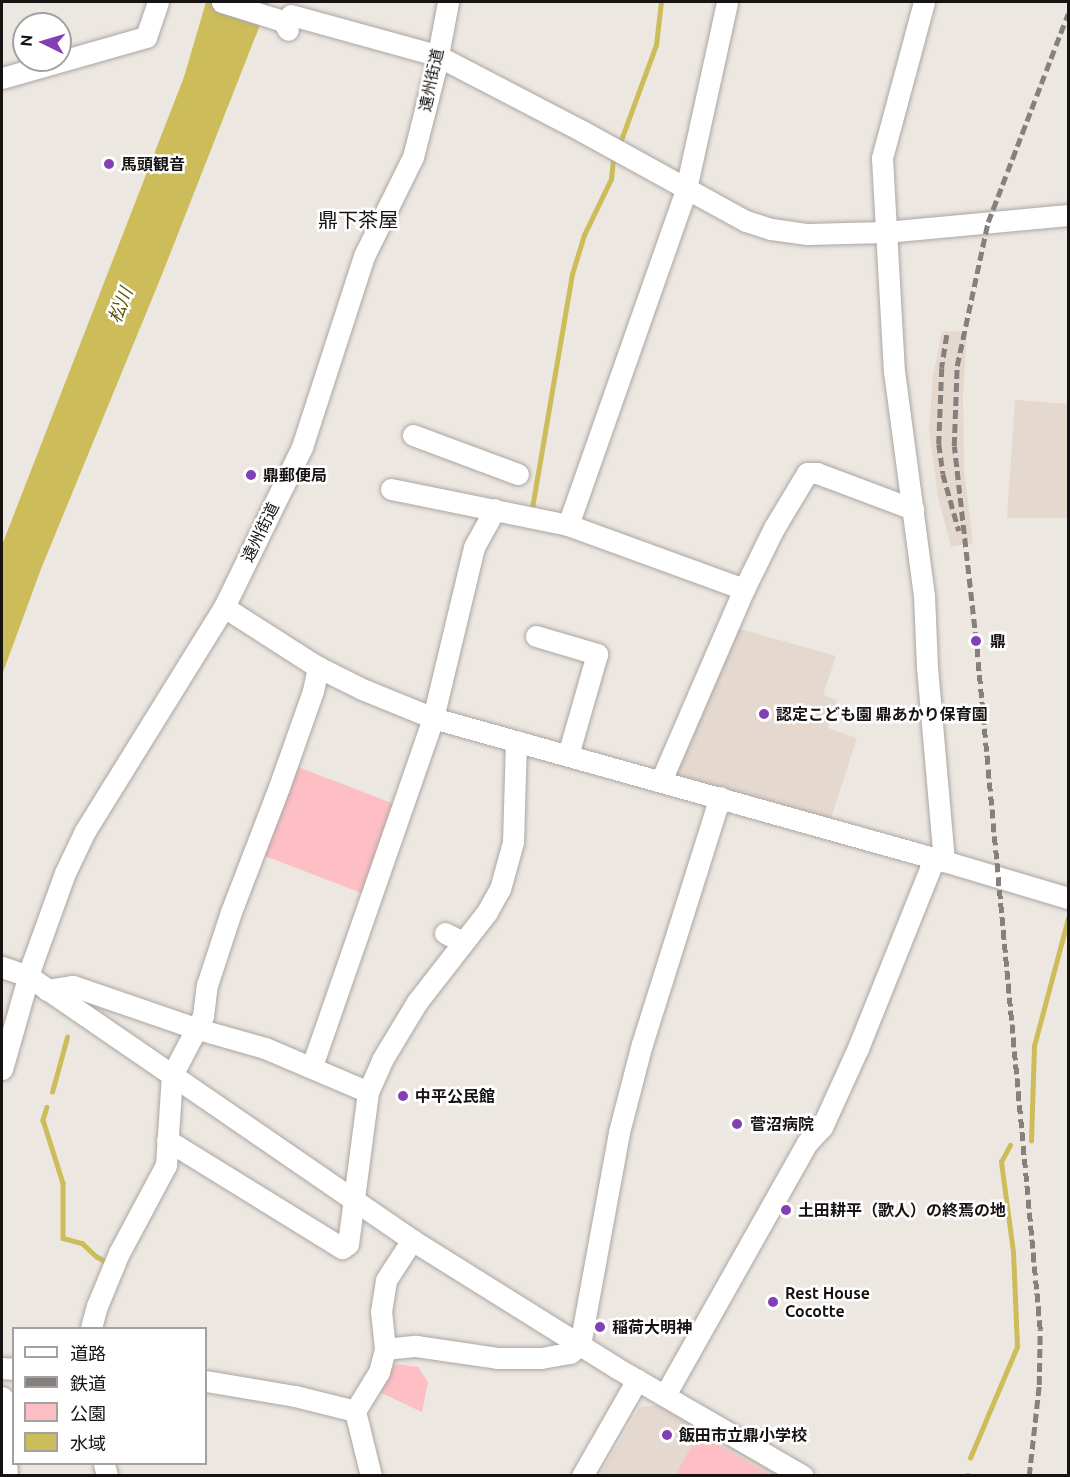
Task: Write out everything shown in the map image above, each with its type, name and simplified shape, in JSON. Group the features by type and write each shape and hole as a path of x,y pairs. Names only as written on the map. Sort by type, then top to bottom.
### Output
{"street":[{"path":"2,78 146,37 158,2"},
{"path":"222,2 288,22 436,55 582,131 746,221 771,229 808,234 885,232 1068,215"},
{"name":"遠州街道","path":"2,1069 28,976 65,873 85,831 224,607 302,447 364,256 413,157 435,71 436,55 448,2"},
{"path":"568,525 686,189 727,2"},
{"path":"665,1395 807,1143 822,1127 939,860 924,595 894,371 882,158 924,2"},
{"path":"412,435 518,474"},
{"path":"661,781 744,589 774,528 807,473 818,473 913,509"},
{"path":"391,489 568,525 744,589"},
{"path":"312,1066 433,718 474,547 495,509"},
{"path":"224,607 318,667 362,689 433,718 720,797 1068,898"},
{"path":"536,636 597,654 568,755"},
{"path":"92,1327 97,1306 119,1253 166,1165 172,1075 203,1016 207,985 231,912 279,787 313,691 318,667"},
{"path":"167,1140 342,1248 348,1244 368,1092 382,1060 454,938 500,889 513,842 516,741"},
{"path":"385,1349 416,1346 497,1358 542,1358 570,1353 580,1345 619,1132 645,1035 720,797"},
{"path":"2,967 28,976 412,1240 637,1380 804,1476"},
{"path":"47,990 73,986 198,1029 265,1048 312,1066 368,1092"},
{"path":"372,1476 355,1412 379,1372 385,1349 381,1312 386,1280 412,1240"},
{"path":"582,1476 637,1380"},
{"path":"207,1382 295,1396 355,1412"},
{"path":"2,1397 7,1476"}],"shaded area":[{"path":"942,331 967,332 963,395 964,470 973,543 951,547 938,497 929,430 933,376"},
{"path":"1015,400 1068,404 1068,518 1007,518"},
{"name":"認定こども園 鼎あかり保育園","path":"733,627 836,656 823,695 837,700 828,728 857,738 831,818 673,775"},
{"name":"飯田市立鼎小学校","path":"658,1405 779,1475 599,1476 640,1407"}],"green space":[{"path":"293,765 398,805 364,894 259,854"},
{"path":"397,1364 418,1367 428,1382 422,1412 379,1392 385,1374"},
{"path":"698,1433 769,1475 676,1475"}],"water":[{"name":"松川","path":"206,2 269,2 161,277 41,569 2,675 2,545 184,77"}],"waterway":[{"path":"621,140 656,45 661,2"},
{"path":"532,508 572,274 584,235 611,179 613,161"},
{"path":"1031,1141 1034,1046 1068,918"},
{"path":"52,1092 67,1037"},
{"path":"47,1107 43,1120 63,1183 63,1238 82,1243 108,1263"},
{"path":"970,1458 1017,1347 1013,1252 1001,1162 1010,1145"}],"railway":[{"path":"1029,1476 1039,1385 1040,1329 976,641 954,446 957,366 988,222 1068,14"},
{"path":"947,335 942,368 939,444 943,474 959,531"}],"place":[{"name":"馬頭観音","path":"109,164"},
{"name":"鼎郵便局","path":"251,475"},
{"name":"鼎","path":"976,641"},
{"name":"認定こども園 鼎あかり保育園","path":"764,714"},
{"name":"中平公民館","path":"403,1096"},
{"name":"菅沼病院","path":"737,1124"},
{"name":"土田耕平（歌人）の終焉の地","path":"786,1210"},
{"name":"Rest House Cocotte","path":"773,1302"},
{"name":"稲荷大明神","path":"600,1327"},
{"name":"飯田市立鼎小学校","path":"667,1435"}],"district":[{"name":"鼎下茶屋","path":"358,219"}]}
